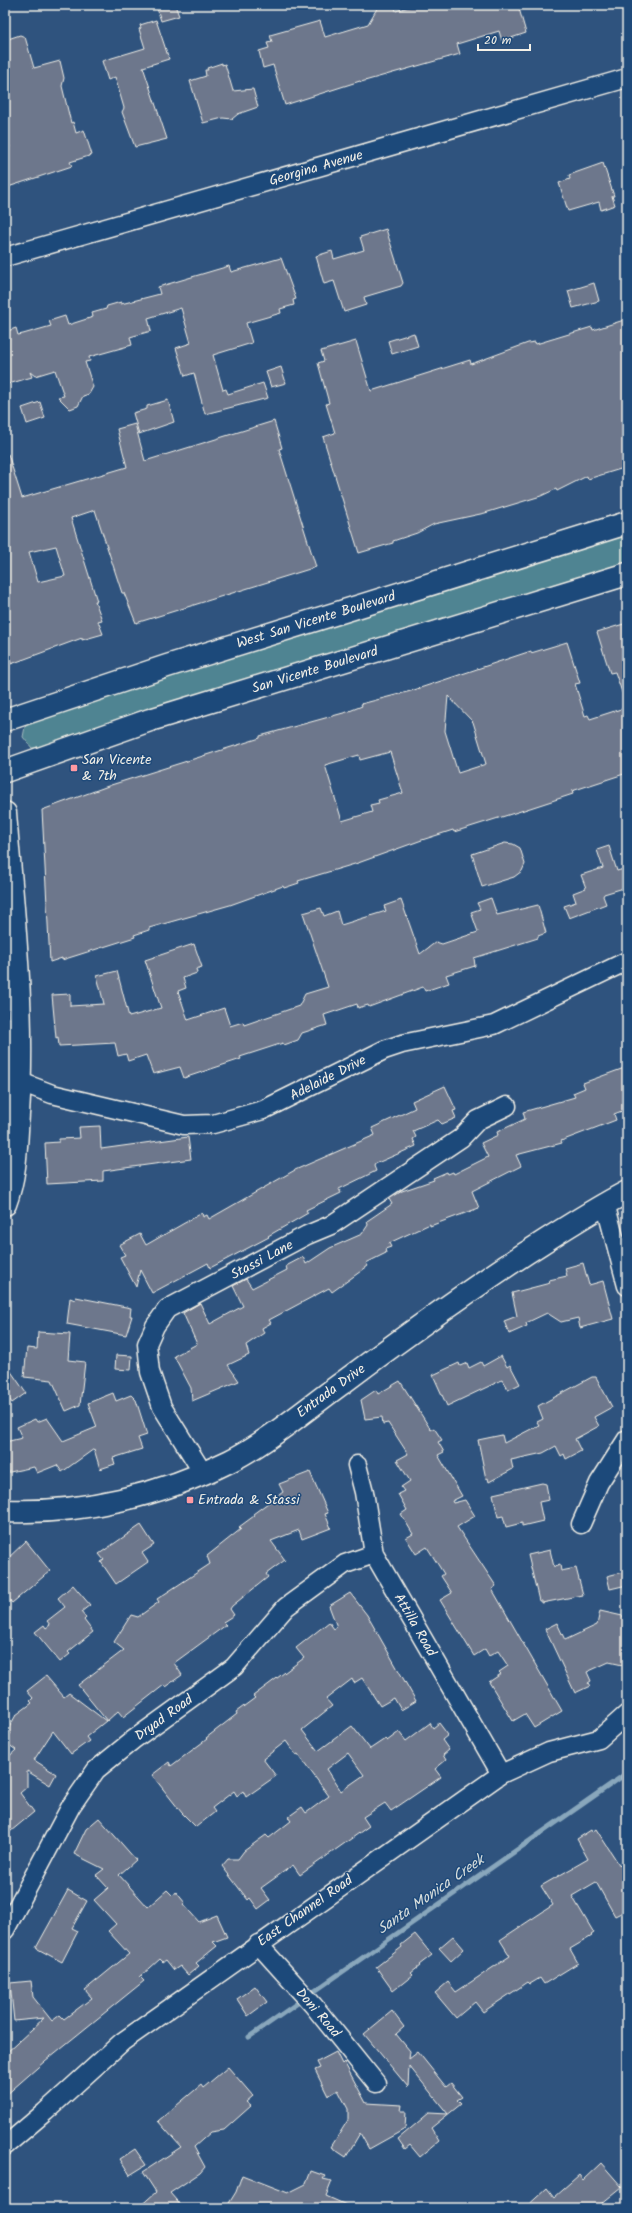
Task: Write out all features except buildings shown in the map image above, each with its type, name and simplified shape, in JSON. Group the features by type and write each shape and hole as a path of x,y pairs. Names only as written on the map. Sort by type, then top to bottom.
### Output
{"main road":[{"name":"West San Vicente Boulevard","path":"5,720 167,666 627,522"},
{"name":"San Vicente Boulevard","path":"5,772 150,720 627,574"},
{"path":"5,813 19,982 13,1079 14,1171 5,1204"},
{"name":"Entrada Drive","path":"5,1511 74,1508 146,1493 203,1473 232,1460 266,1438 462,1296 605,1203 627,1192"}],"street":[{"name":"Georgina Avenue","path":"5,257 627,78"},
{"name":"Adelaide Drive","path":"13,1079 52,1094 184,1125 213,1124 263,1110 384,1050 402,1044 494,1025 627,961"},
{"name":"Stassi Lane","path":"203,1473 162,1407 150,1372 147,1344 155,1326 167,1309 308,1235 331,1225 461,1138 478,1120 507,1106"},
{"path":"605,1203 627,1286"},
{"path":"581,1524 599,1483 627,1439"},
{"name":"Attilla Road","path":"357,1465 364,1492 374,1554 501,1774"},
{"name":"Dryad Road","path":"5,1930 71,1806 96,1770 133,1740 234,1667 286,1606 345,1564 374,1554"},
{"name":"East Channel Road","path":"5,2146 122,2042 258,1944 501,1774 549,1752 599,1739 627,1714"},
{"name":"Doni Road","path":"258,1944 313,2005 376,2083"}],"green space":[{"path":"627,532 627,563 43,747 32,748 23,737 25,727 33,720"}],"waterway":[{"name":"Santa Monica Creek","path":"249,2037 627,1773"}],"place":[{"name":"San Vicente & 7th","path":"74,768"},
{"name":"Entrada & Stassi","path":"190,1500"}]}
